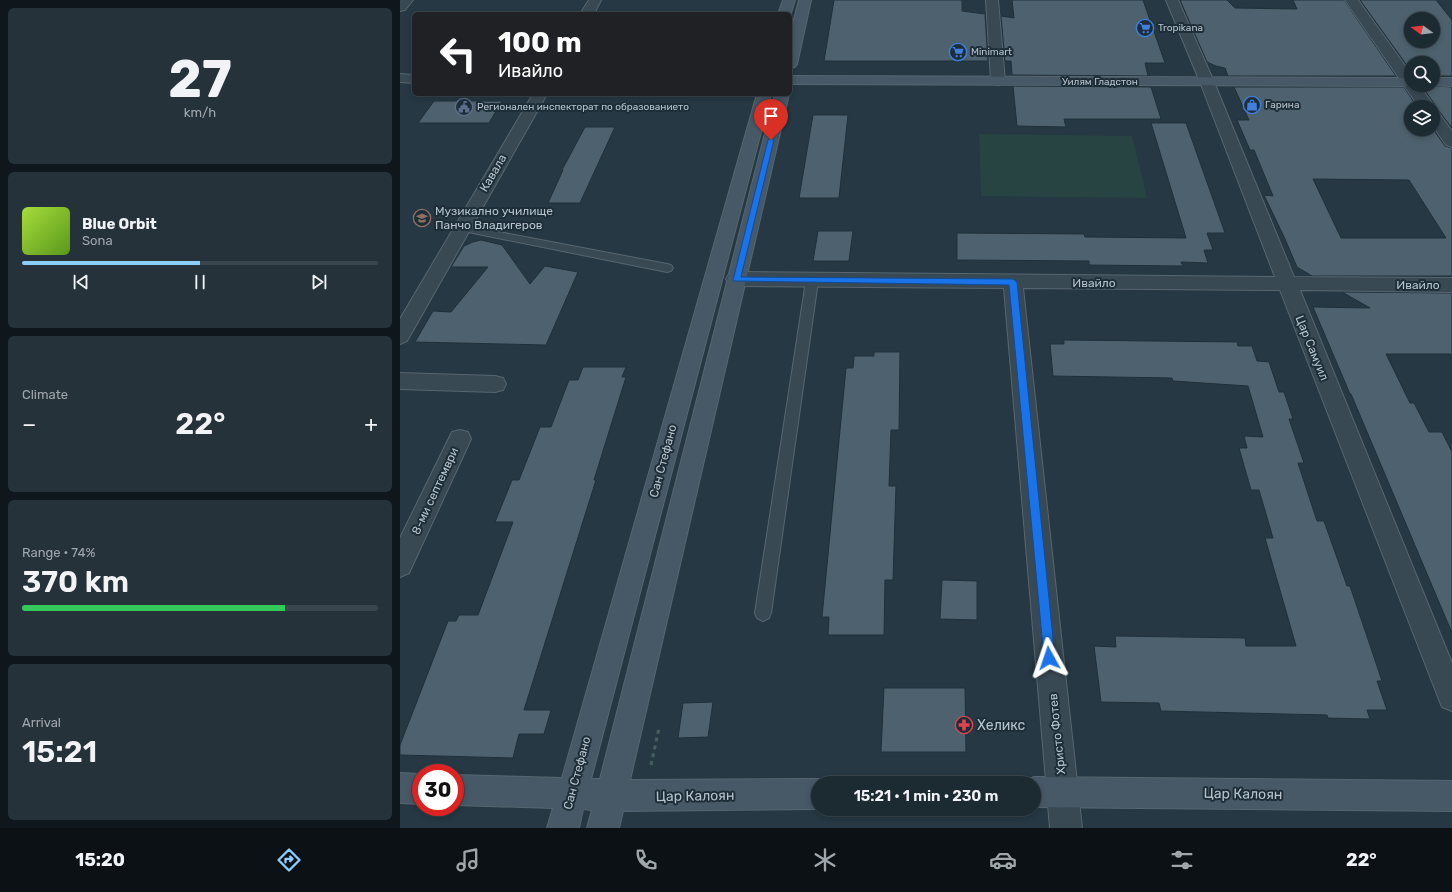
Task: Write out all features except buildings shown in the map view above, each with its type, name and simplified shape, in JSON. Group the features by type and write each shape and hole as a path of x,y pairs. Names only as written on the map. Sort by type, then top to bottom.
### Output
{"main road":[{"path":"786,12 789,0"},
{"path":"792,55 805,0"},
{"name":"Уилям Гладстон","path":"792,80 1404,83"},
{"path":"1440,82 1452,82"},
{"name":"Сан Стефано","path":"563,828 571,794 763,96"},
{"path":"603,828 782,96"},
{"path":"400,788 412,789"},
{"name":"Цар Калоян","path":"464,790 644,796 811,794"},
{"name":"Цар Калоян","path":"1048,792 1452,796"}],"street":[{"path":"400,7 407,0"},
{"path":"588,12 595,0"},
{"path":"992,0 998,81"},
{"name":"Цар Самуил","path":"1172,0 1207,82 1286,284 1452,697"},
{"path":"1352,0 1404,73"},
{"path":"400,78 412,78"},
{"name":"Кавала","path":"400,336 539,96"},
{"path":"1440,125 1452,142"},
{"name":"Ивайло","path":"736,280 1452,285"},
{"name":"Христо Фотев","path":"1013,282 1048,792 1066,828"},
{"path":"400,381 495,384"},
{"name":"8-ми септември","path":"400,565 460,439"}],"lane":[{"path":"462,228 667,268"},
{"path":"763,613 812,281"}],"green space":[{"path":"979,134 1132,136 1147,198 981,196"}],"place":[{"name":"Tropikana","path":"1145,28"},
{"name":"Minimart","path":"958,52"},
{"name":"Гарина","path":"1252,105"},
{"name":"Регионален инспекторат по образованието","path":"464,107"},
{"name":"Музикално училище Панчо Владигеров","path":"422,218"},
{"name":"Хеликс","path":"964,725"}],"route":[{"path":"771,140 736,280 1013,282 1049,658"}]}
